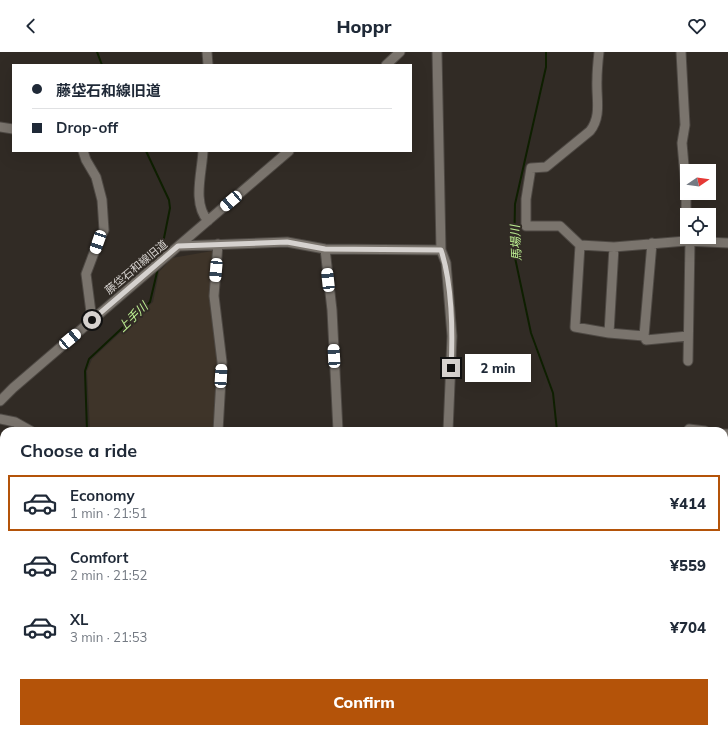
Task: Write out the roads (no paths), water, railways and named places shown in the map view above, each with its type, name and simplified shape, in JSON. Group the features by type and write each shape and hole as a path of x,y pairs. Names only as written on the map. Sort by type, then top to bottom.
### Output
{"street":[{"path":"207,52 208,64"},
{"path":"387,64 400,52"},
{"path":"437,52 441,250 446,263 452,336 448,427"},
{"path":"599,52 597,80 598,112 596,124 590,131 546,167 531,168 526,199 526,226 560,226 580,245 614,246 680,241"},
{"path":"681,52 685,125 682,144 687,208"},
{"path":"0,127 12,129"},
{"path":"83,152 86,160 96,177 102,200 104,230 86,274 92,320"},
{"path":"203,152 199,189 201,207 204,217 208,221"},
{"name":"藤垈石和線旧道","path":"0,401 13,388 287,152"},
{"path":"178,246 287,242 325,249 441,250"},
{"path":"716,242 728,242"},
{"path":"644,336 652,243"},
{"path":"218,244 214,296 222,362 218,427"},
{"path":"688,244 688,361"},
{"path":"580,245 575,327 608,333 644,336 646,340 688,336"},
{"path":"608,333 614,246"},
{"path":"325,249 332,310 338,427"},
{"path":"0,419 15,422 24,427"}],"waterway":[{"name":"上手川","path":"97,52 102,64"},
{"name":"馬場川","path":"546,52 546,67 515,204 514,253 531,333 553,393 557,427"},
{"name":"上手川","path":"146,152 169,200 170,208 160,258"},
{"name":"上手川","path":"87,427 85,371 89,359 150,302 158,268"}]}
